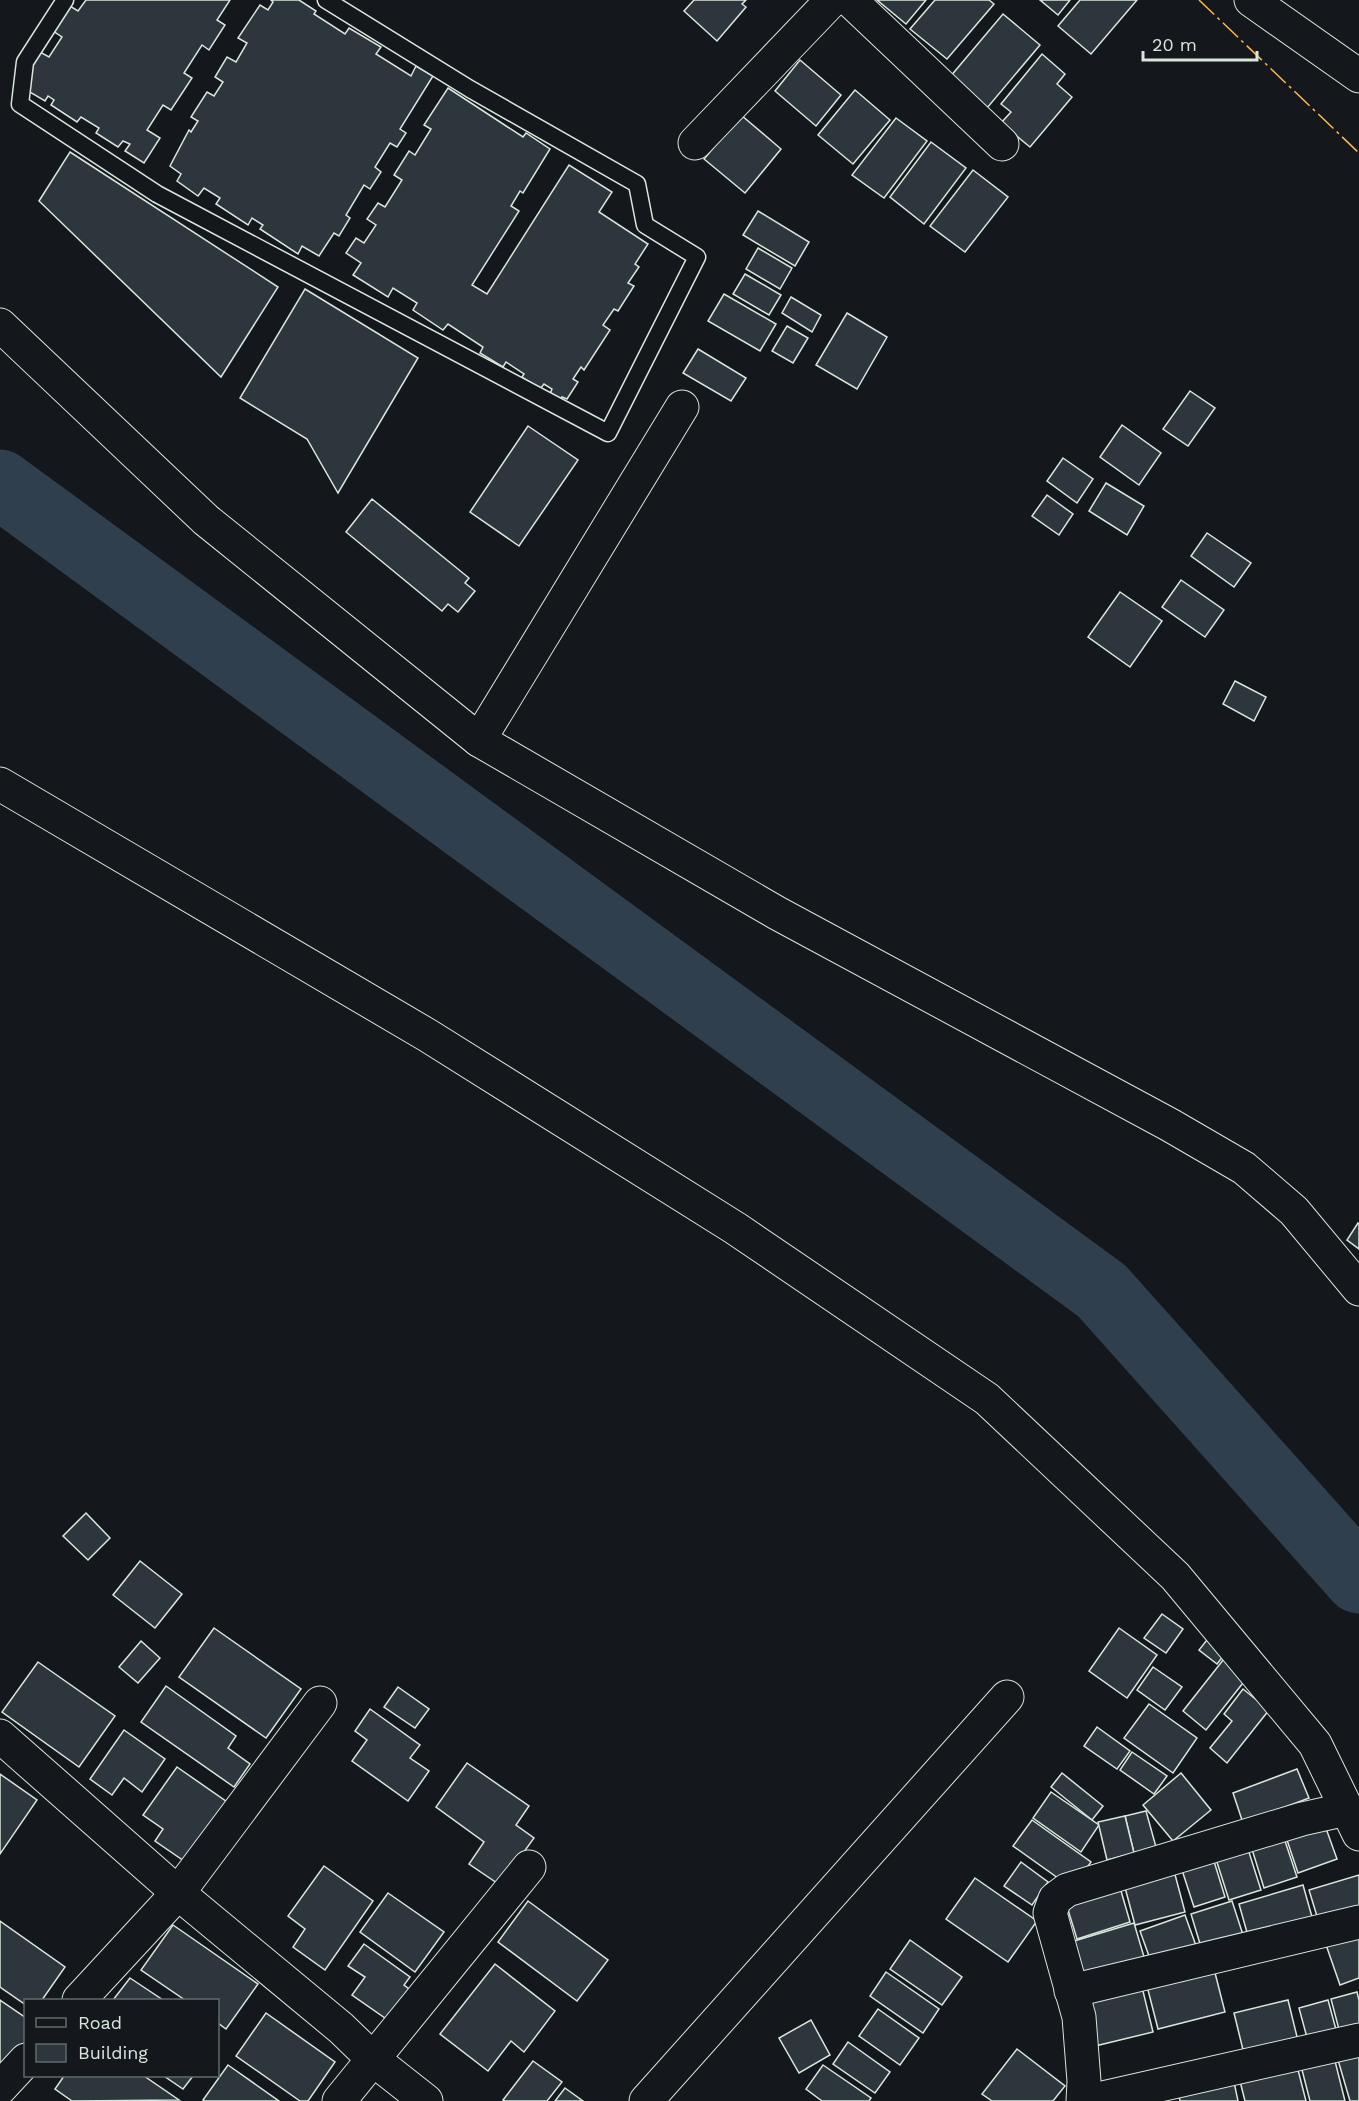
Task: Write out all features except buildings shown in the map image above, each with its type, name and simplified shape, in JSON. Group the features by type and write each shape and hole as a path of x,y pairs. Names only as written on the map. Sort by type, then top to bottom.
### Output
{"street":[{"path":"695,143 832,0"},
{"path":"850,0 1002,144"},
{"path":"1251,0 1359,76"},
{"path":"0,325 206,520 478,740 777,913 1170,1125 1244,1168 1294,1211 1359,1288"},
{"path":"478,740 682,407"},
{"path":"0,784 427,1035 735,1228 987,1399 1175,1576 1315,1744 1353,1821 1302,1819 1067,1890 1055,1899 1050,1913 1079,2017 1084,2081 1083,2101"},
{"path":"646,2101 1007,1697"},
{"path":"81,1999 178,1893 320,1703"},
{"path":"0,1736 178,1893 341,2028 374,2060 426,2101"},
{"path":"339,2101 529,1868"},
{"path":"1071,1991 1359,1922"},
{"path":"1089,2101 1359,2040"},
{"path":"0,2088 24,2062"}],"lane":[{"path":"66,0 25,62 21,104 157,194 608,433 697,257 645,225 637,184 470,89 326,0"}],"waterway":[{"path":"0,484 1102,1291 1359,1579"}],"power":[{"path":"1199,0 1359,153"}]}
